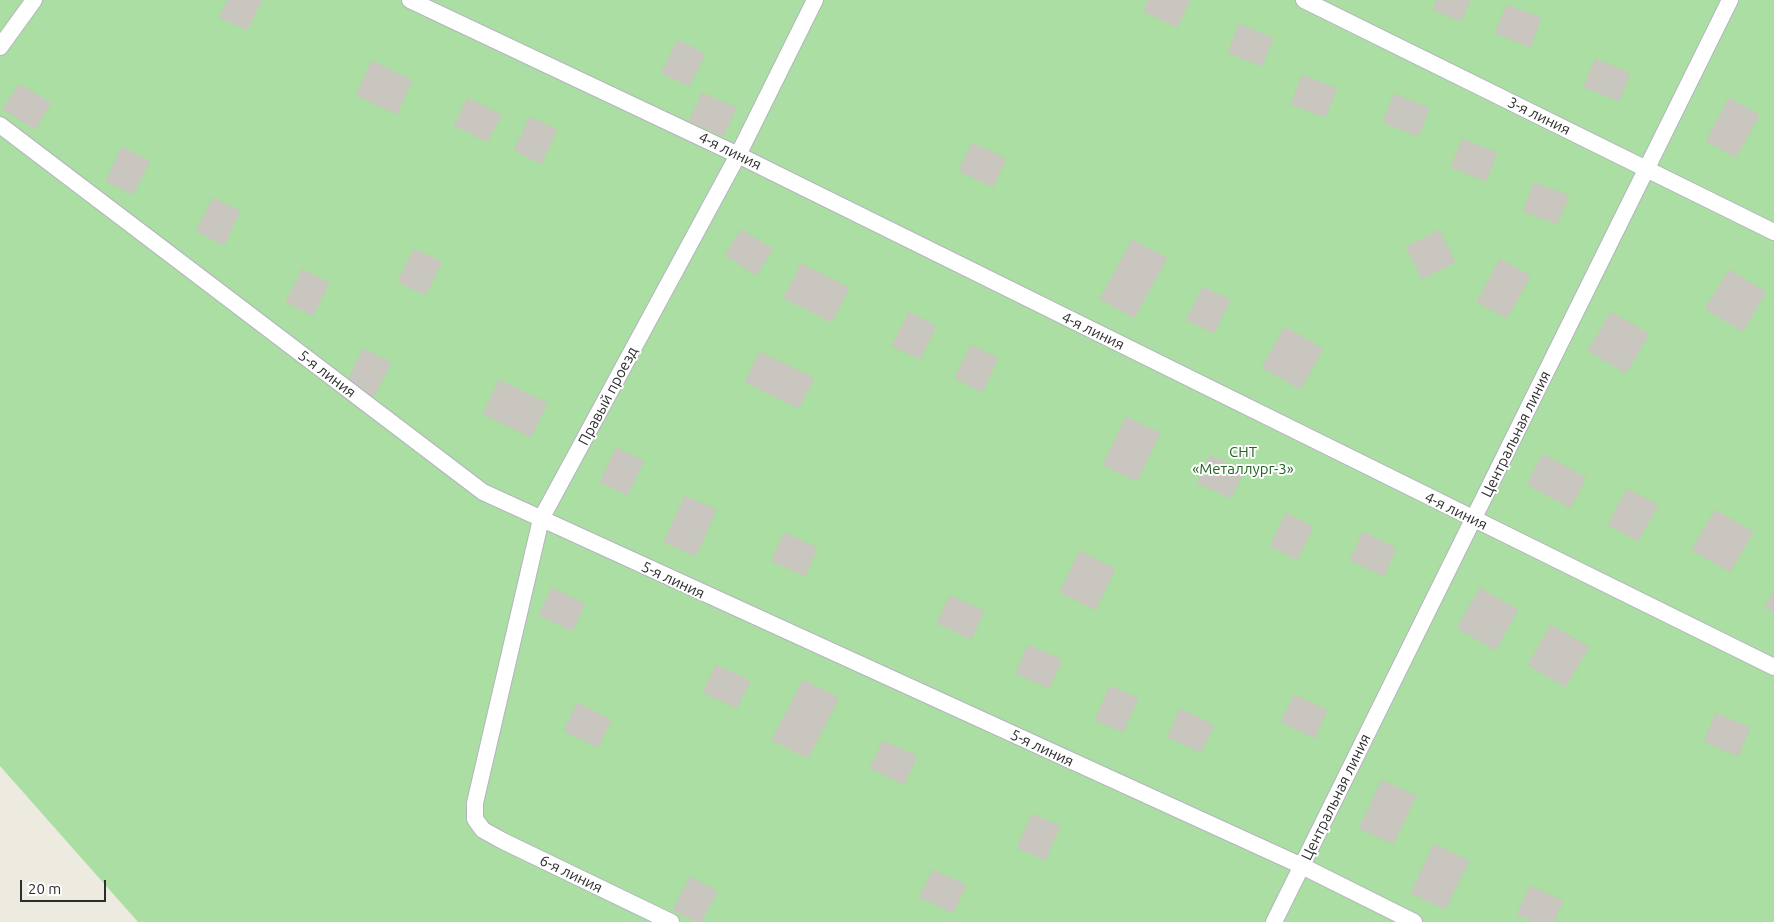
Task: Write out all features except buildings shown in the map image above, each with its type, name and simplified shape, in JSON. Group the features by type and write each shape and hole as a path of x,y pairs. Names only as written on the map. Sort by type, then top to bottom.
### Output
{"lane":[{"path":"0,47 34,0"},
{"name":"4-я линия","path":"410,0 738,155 1774,667"},
{"name":"Правый проезд","path":"475,819 475,803 541,519 738,155 816,0"},
{"name":"3-я линия","path":"1304,0 1774,232"},
{"name":"Центральная линия","path":"1274,922 1730,0"},
{"name":"5-я линия","path":"0,125 483,492 1302,866 1414,922"},
{"name":"6-я линия","path":"475,819 483,830 503,841 671,922"}],"green space":[{"name":"СНТ «Металлург-3»","path":"0,0 1774,0 1774,922 138,922 0,766"}]}
